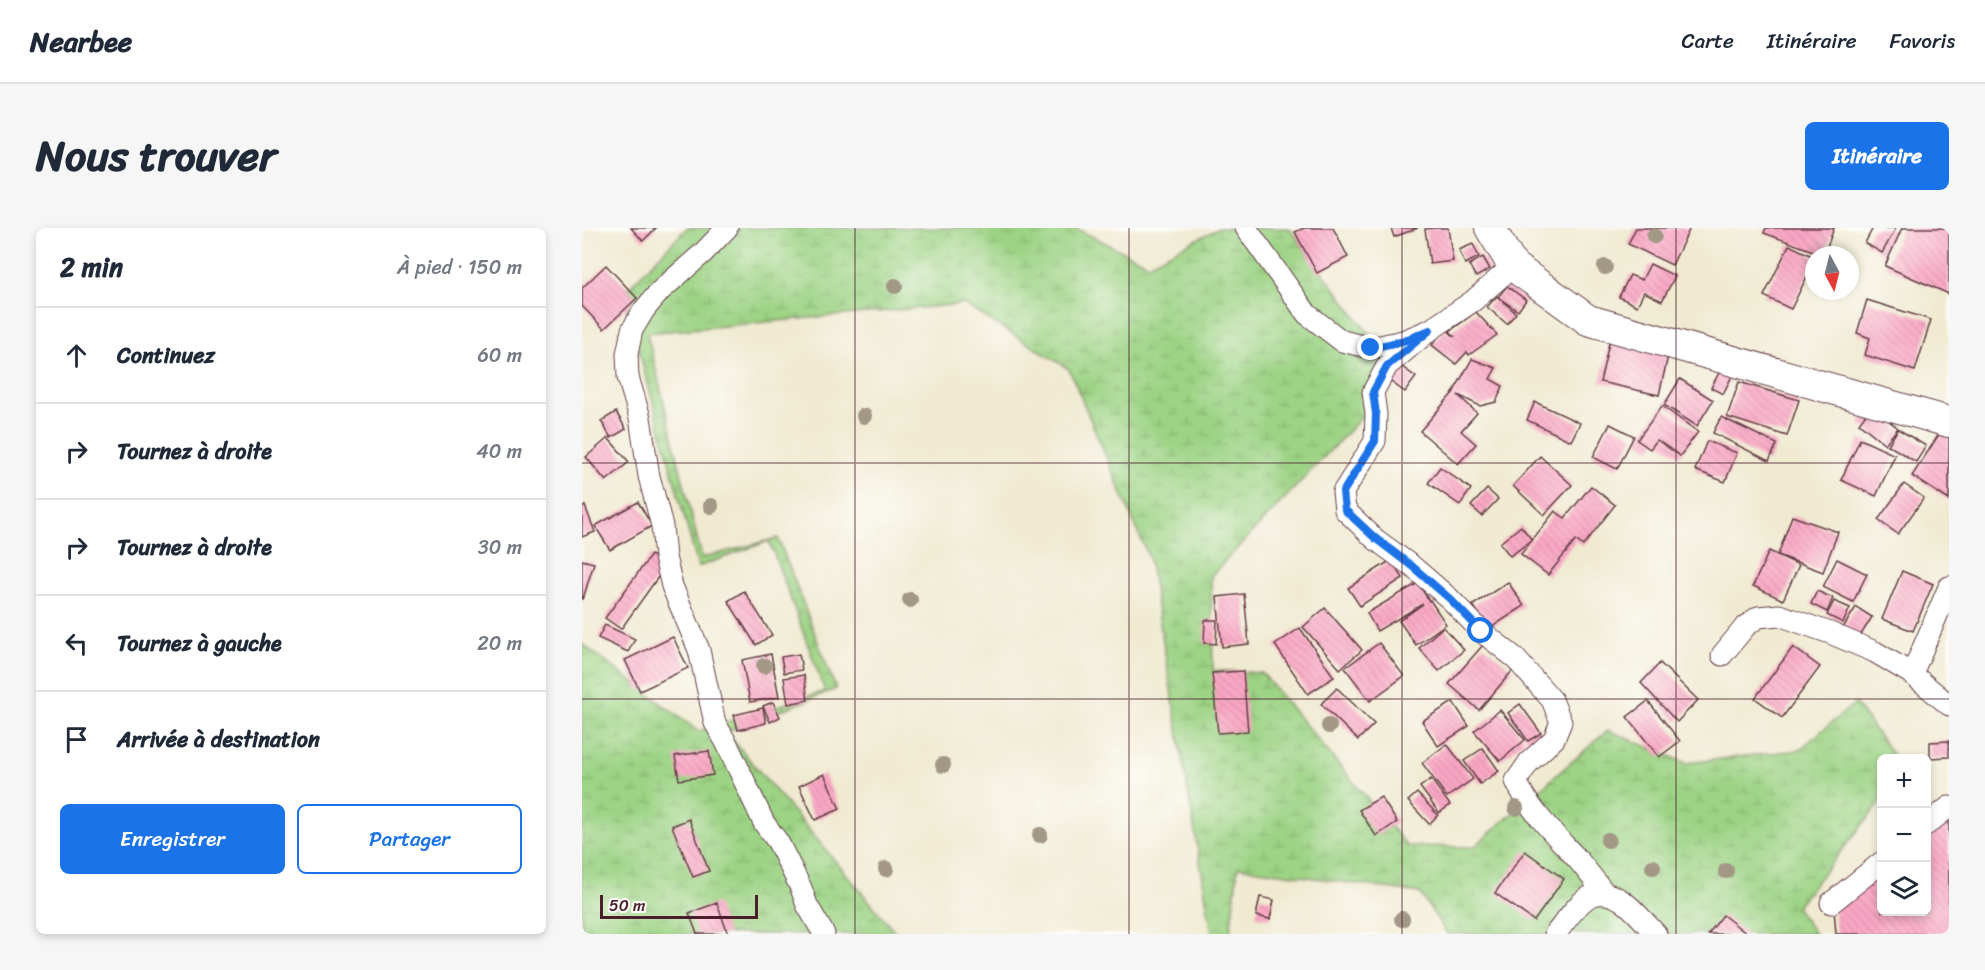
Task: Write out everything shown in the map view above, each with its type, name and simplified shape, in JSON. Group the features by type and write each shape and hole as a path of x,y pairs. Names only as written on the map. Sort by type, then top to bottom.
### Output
{"street":[{"path":"727,228 660,291 644,310 632,330 627,354 628,376 640,418 649,476 662,526 665,557 672,586 699,650 715,723 764,823 778,842 807,905 824,934"},
{"path":"1246,228 1307,314 1342,341 1371,348 1403,341 1430,330"},
{"path":"1490,228 1513,266 1588,320 1949,422"},
{"path":"1513,266 1473,301 1430,330 1387,366 1373,392 1376,414 1375,441 1343,492 1345,510 1375,538 1450,599 1481,631 1514,657 1552,700 1561,722 1554,739 1529,762 1516,781 1540,819 1579,861 1605,894"},
{"path":"1912,674 1949,587"},
{"path":"1722,655 1745,627 1758,617 1779,615 1875,652 1912,674 1949,705"},
{"path":"1931,821 1949,807"},
{"path":"1831,903 1877,865"},
{"path":"1555,934 1580,904 1590,897 1605,894 1620,898 1656,934"}],"green space":[{"path":"687,228 1075,228 1148,264 1219,228 1289,228 1401,376 1211,576 1213,670 1262,673 1407,846 1474,847 1608,730 1686,763 1799,750 1855,703 1892,754 1877,754 1877,807 1796,907 1815,934 1447,934 1420,893 1238,867 1230,934 1212,934 1149,558 1069,369 964,304 647,333 702,558 778,538 836,689 726,732 897,934 582,934 582,644 698,731 825,691 769,541 698,567 623,293"}],"building":[{"path":"631,228 656,228 643,241"},
{"path":"1304,228 1333,228 1348,257 1317,273 1295,232"},
{"path":"1391,228 1418,228 1394,237"},
{"path":"1448,228 1453,261 1430,264 1425,229"},
{"path":"1636,228 1690,228 1672,265 1628,244"},
{"path":"1766,228 1834,228 1827,246 1805,246 1805,248 1764,233"},
{"path":"1873,228 1896,228 1882,253 1865,243"},
{"path":"1902,228 1949,228 1949,294 1885,266"},
{"path":"1473,244 1479,257 1465,264 1459,250"},
{"path":"1789,245 1805,253 1805,280 1791,309 1764,296"},
{"path":"1483,257 1490,269 1476,277 1469,265"},
{"path":"1650,264 1675,276 1662,301 1644,292 1637,306 1619,297 1630,275 1642,280"},
{"path":"606,265 637,298 604,329 582,306 582,288"},
{"path":"1507,286 1526,300 1518,311 1498,297"},
{"path":"1497,296 1516,313 1507,324 1487,307"},
{"path":"1867,300 1931,320 1915,371 1865,355 1870,338 1857,333"},
{"path":"1476,312 1497,335 1469,355 1467,352 1456,364 1432,345 1445,328 1455,337 1450,331"},
{"path":"1612,330 1671,343 1659,395 1600,382"},
{"path":"1472,359 1496,368 1490,379 1503,386 1496,402 1480,406 1458,395 1477,413 1461,431 1476,444 1458,464 1420,431 1453,393"},
{"path":"1398,364 1416,377 1405,392 1387,379"},
{"path":"1720,371 1732,376 1723,394 1711,388"},
{"path":"1680,379 1713,400 1697,426 1664,405"},
{"path":"1739,382 1799,400 1787,436 1727,417"},
{"path":"1535,402 1580,423 1571,441 1527,420"},
{"path":"1662,406 1698,432 1680,456 1657,440 1650,449 1637,440"},
{"path":"1871,407 1898,428 1885,444 1859,423"},
{"path":"616,412 626,429 611,438 601,421"},
{"path":"1721,417 1777,444 1769,461 1713,433"},
{"path":"1610,424 1634,436 1617,469 1593,457"},
{"path":"1943,428 1949,432 1949,500 1912,476"},
{"path":"1898,429 1926,446 1916,462 1888,445"},
{"path":"608,438 629,462 606,481 586,457"},
{"path":"1860,439 1895,455 1876,496 1841,480"},
{"path":"1707,441 1737,453 1725,482 1695,470"},
{"path":"1540,456 1572,485 1544,515 1513,486"},
{"path":"1440,467 1471,489 1460,505 1428,483"},
{"path":"1904,484 1924,498 1898,534 1878,520"},
{"path":"1591,486 1615,505 1583,546 1576,540 1548,575 1521,554 1555,511 1565,518"},
{"path":"1487,489 1498,499 1482,516 1471,506"},
{"path":"638,502 652,526 610,550 595,526"},
{"path":"585,506 595,532 582,537 582,508"},
{"path":"1792,516 1838,532 1823,572 1778,555"},
{"path":"1521,526 1532,540 1510,556 1500,543"},
{"path":"1769,551 1799,565 1783,600 1753,586"},
{"path":"651,555 666,566 621,629 605,618"},
{"path":"1837,559 1867,574 1853,602 1823,587"},
{"path":"582,560 594,563 583,599 582,599"},
{"path":"1391,560 1403,578 1360,606 1348,588"},
{"path":"1902,571 1933,584 1913,631 1882,619"},
{"path":"1508,582 1524,606 1489,629 1473,605"},
{"path":"1418,583 1446,624 1416,645 1399,621 1423,604 1377,631 1367,613"},
{"path":"744,591 772,635 756,645 728,601"},
{"path":"1817,591 1833,598 1827,612 1811,604"},
{"path":"1244,594 1249,644 1222,647 1217,597"},
{"path":"1834,601 1850,608 1843,623 1827,615"},
{"path":"1856,607 1872,617 1859,638 1843,628"},
{"path":"1325,608 1362,650 1340,669 1303,627"},
{"path":"1205,620 1217,620 1216,644 1204,643"},
{"path":"605,625 635,639 628,652 598,638"},
{"path":"1443,627 1464,650 1439,671 1419,648"},
{"path":"1300,628 1334,677 1308,694 1275,645"},
{"path":"673,637 688,668 640,691 625,660"},
{"path":"1379,643 1404,676 1370,701 1345,668"},
{"path":"1483,645 1513,670 1479,710 1449,684"},
{"path":"1793,647 1820,667 1782,718 1755,698"},
{"path":"771,654 779,697 750,702 742,660"},
{"path":"799,654 802,670 784,673 781,657"},
{"path":"1660,663 1698,700 1677,722 1641,683"},
{"path":"1243,671 1248,731 1218,733 1212,673"},
{"path":"804,675 808,700 788,704 784,678"},
{"path":"1337,688 1374,724 1358,740 1321,704"},
{"path":"1648,701 1680,741 1659,757 1627,717"},
{"path":"773,702 780,717 770,722 763,706"},
{"path":"1453,702 1469,726 1438,746 1422,721"},
{"path":"1520,704 1541,733 1528,741 1508,713"},
{"path":"763,708 766,723 738,730 734,715"},
{"path":"1500,710 1525,740 1500,761 1474,731"},
{"path":"1949,741 1949,757 1931,758 1930,742"},
{"path":"1447,744 1473,779 1447,797 1422,763"},
{"path":"1483,748 1499,771 1480,784 1464,761"},
{"path":"709,751 713,775 679,780 675,756"},
{"path":"824,774 840,809 815,820 799,786"},
{"path":"1431,779 1450,805 1439,813 1420,787"},
{"path":"1417,793 1438,815 1429,824 1408,801"},
{"path":"1381,797 1397,822 1376,836 1359,810"},
{"path":"1949,815 1949,934 1836,934 1834,909 1877,874 1877,916 1931,916 1931,828"},
{"path":"689,819 709,871 693,877 672,826"},
{"path":"1525,851 1564,879 1534,921 1495,893"},
{"path":"1260,897 1274,900 1270,919 1256,916"},
{"path":"717,903 728,934 697,934 689,913"},
{"path":"1723,915 1747,934 1708,934"}],"route":[{"path":"1371,348 1403,341 1430,330 1387,366 1373,392 1376,414 1375,441 1343,492 1345,510 1375,538 1450,599 1481,631"}]}
